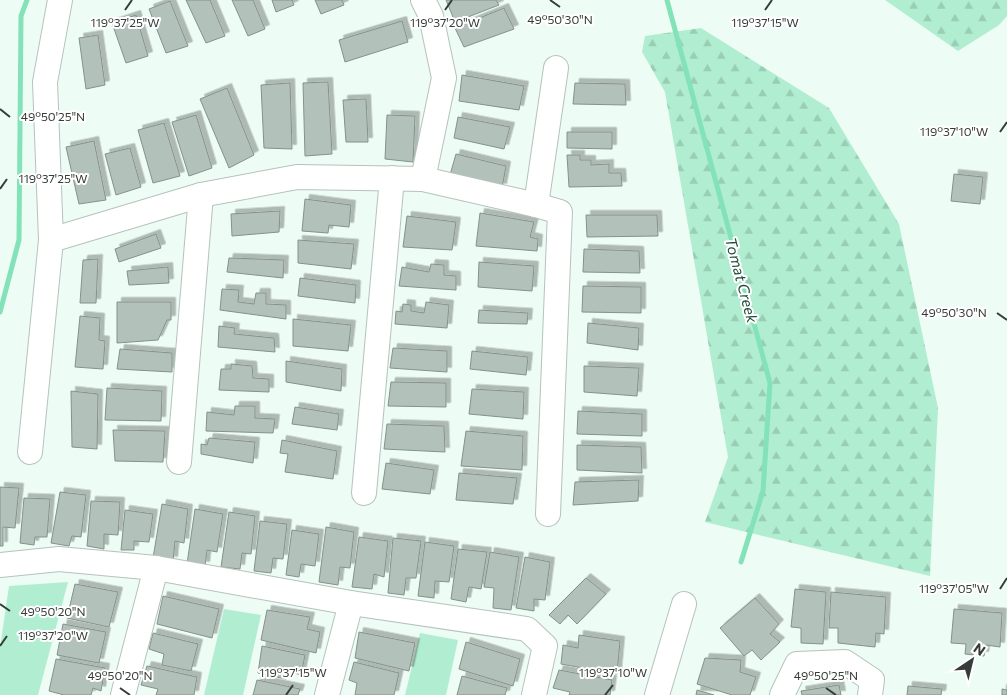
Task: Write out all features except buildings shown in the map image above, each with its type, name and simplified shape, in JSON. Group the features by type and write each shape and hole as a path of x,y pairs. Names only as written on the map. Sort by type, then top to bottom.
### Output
{"street":[{"path":"30,452 51,240 45,82 60,0"},
{"path":"423,0 431,16 444,78 423,179"},
{"path":"536,205 556,68"},
{"path":"51,240 201,195 296,177 423,179 560,212 548,514"},
{"path":"364,493 392,178"},
{"path":"179,462 201,195"},
{"path":"0,565 59,559 156,568 351,603 527,629 545,646 534,695"},
{"path":"124,695 156,568"},
{"path":"327,695 351,603"},
{"path":"657,695 684,604"},
{"path":"782,695 797,664 845,662 872,680 870,695"}],"green space":[{"path":"885,0 1007,0 1007,16 999,25 958,51"},
{"path":"701,28 829,108 899,224 938,408 930,576 705,522 728,457 665,92 642,52 645,36"},
{"path":"68,582 38,695 0,695 0,648 9,586"},
{"path":"224,609 261,615 243,695 204,695"},
{"path":"420,633 458,640 446,695 405,695"}],"waterway":[{"path":"0,312 19,240 21,16 27,0"},
{"name":"Tomat Creek","path":"667,0 770,383 763,491 741,562"}]}
